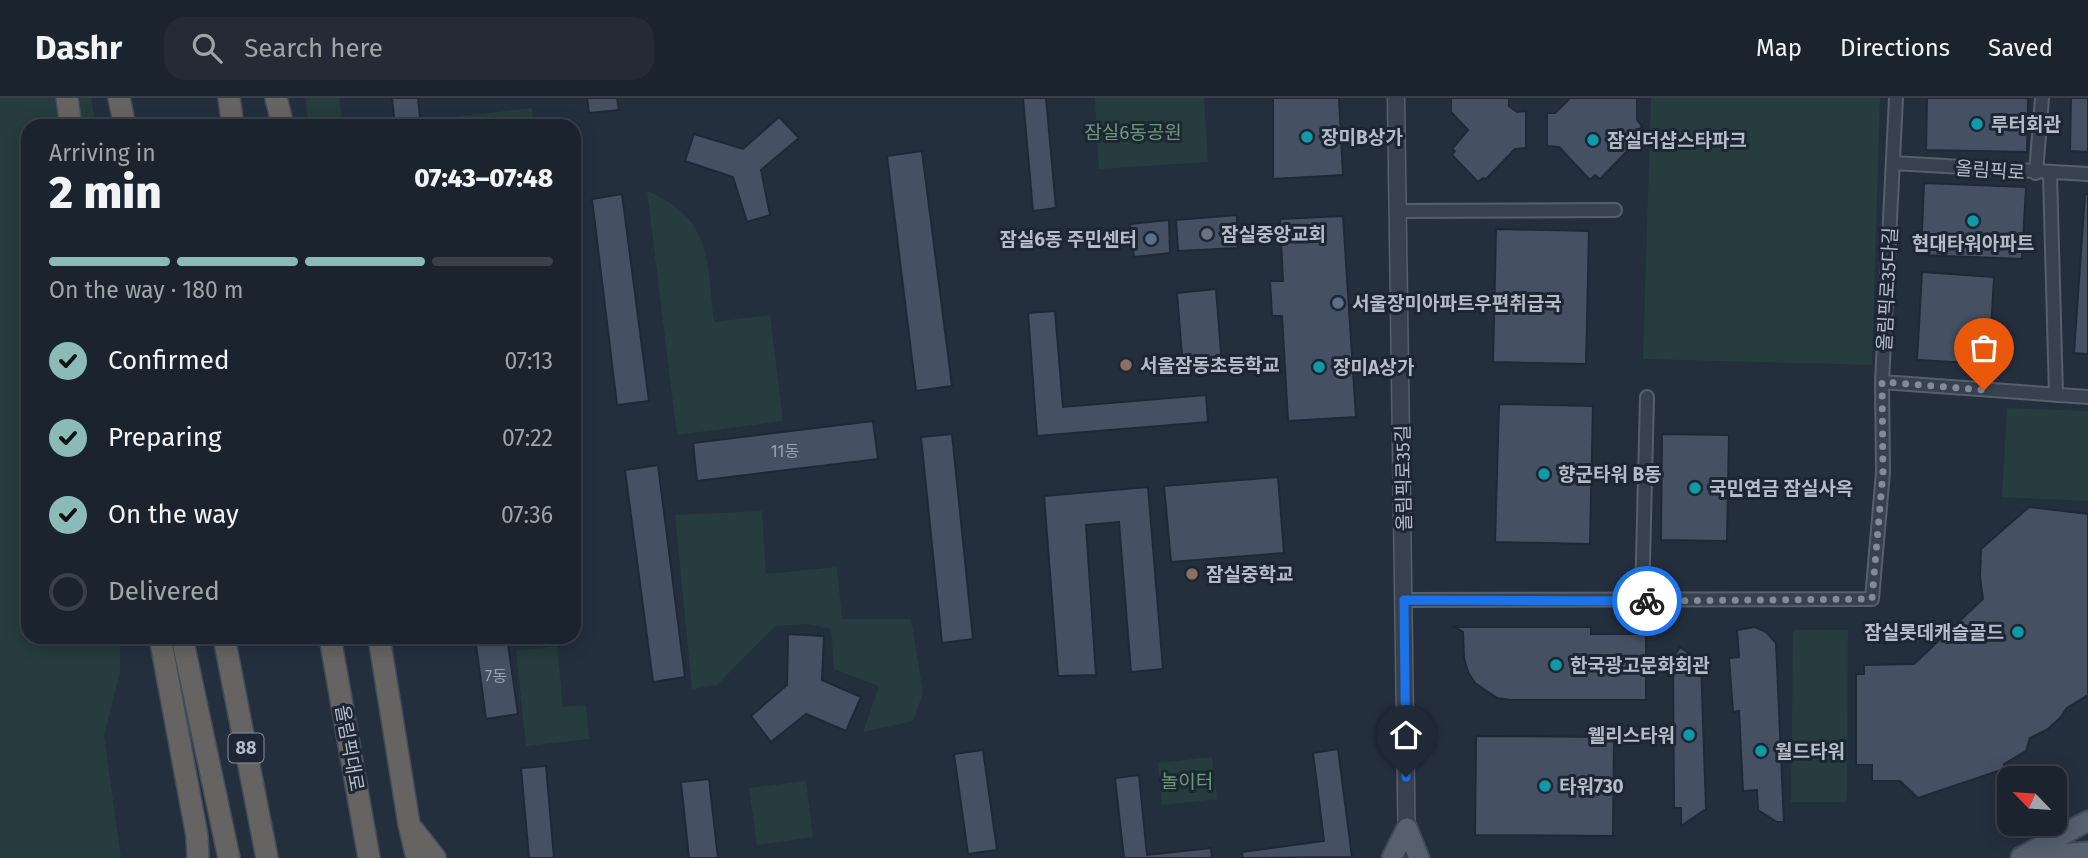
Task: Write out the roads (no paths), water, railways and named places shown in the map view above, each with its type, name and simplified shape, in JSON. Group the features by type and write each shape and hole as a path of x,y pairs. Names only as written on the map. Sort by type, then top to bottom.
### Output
{"highway":[{"path":"67,98 70,119"},
{"path":"119,98 124,119"},
{"path":"229,98 232,119"},
{"path":"276,98 281,119"},
{"path":"161,644 197,836 198,858"},
{"path":"183,644 229,858"},
{"name":"88","path":"225,644 267,858"},
{"name":"올림픽대로","path":"331,644 369,858"},
{"path":"380,644 416,858"},
{"path":"409,824 435,858"}],"main road":[{"path":"2017,857 2088,821"},
{"path":"1392,858 1407,828"},
{"path":"1407,828 1419,858"},
{"path":"2017,857 2088,852"}],"street":[{"name":"올림픽로35길","path":"1396,98 1407,858"},
{"name":"올림픽로35다길","path":"1404,600 1872,599 1883,472 1882,382 1896,98"},
{"path":"2042,98 2043,173 2056,395"},
{"name":"올림픽로","path":"1893,163 2088,174"},
{"path":"1398,211 1615,211"},
{"path":"1882,382 2088,397"},
{"path":"1642,601 1647,397"}],"place":[{"name":"루터회관","path":"1977,124"},
{"name":"장미B상가","path":"1307,137"},
{"name":"잠실더샵스타파크","path":"1593,140"},
{"name":"현대타워아파트","path":"1973,221"},
{"name":"잠실중앙교회","path":"1207,234"},
{"name":"잠실6동 주민센터","path":"1151,239"},
{"name":"서울장미아파트우편취급국","path":"1338,303"},
{"name":"서울잠동초등학교","path":"1126,365"},
{"name":"장미A상가","path":"1319,367"},
{"name":"향군타워 B동","path":"1544,474"},
{"name":"국민연금 잠실사옥","path":"1695,488"},
{"name":"잠실중학교","path":"1192,574"},
{"name":"잠실롯데캐슬골드","path":"2018,632"},
{"name":"한국광고문화회관","path":"1556,665"},
{"name":"웰리스타워","path":"1689,735"},
{"name":"월드타워","path":"1761,751"},
{"name":"타워730","path":"1545,786"}],"park label":[{"name":"잠실6동공원","path":"1133,132"},
{"name":"놀이터","path":"1187,781"}]}
